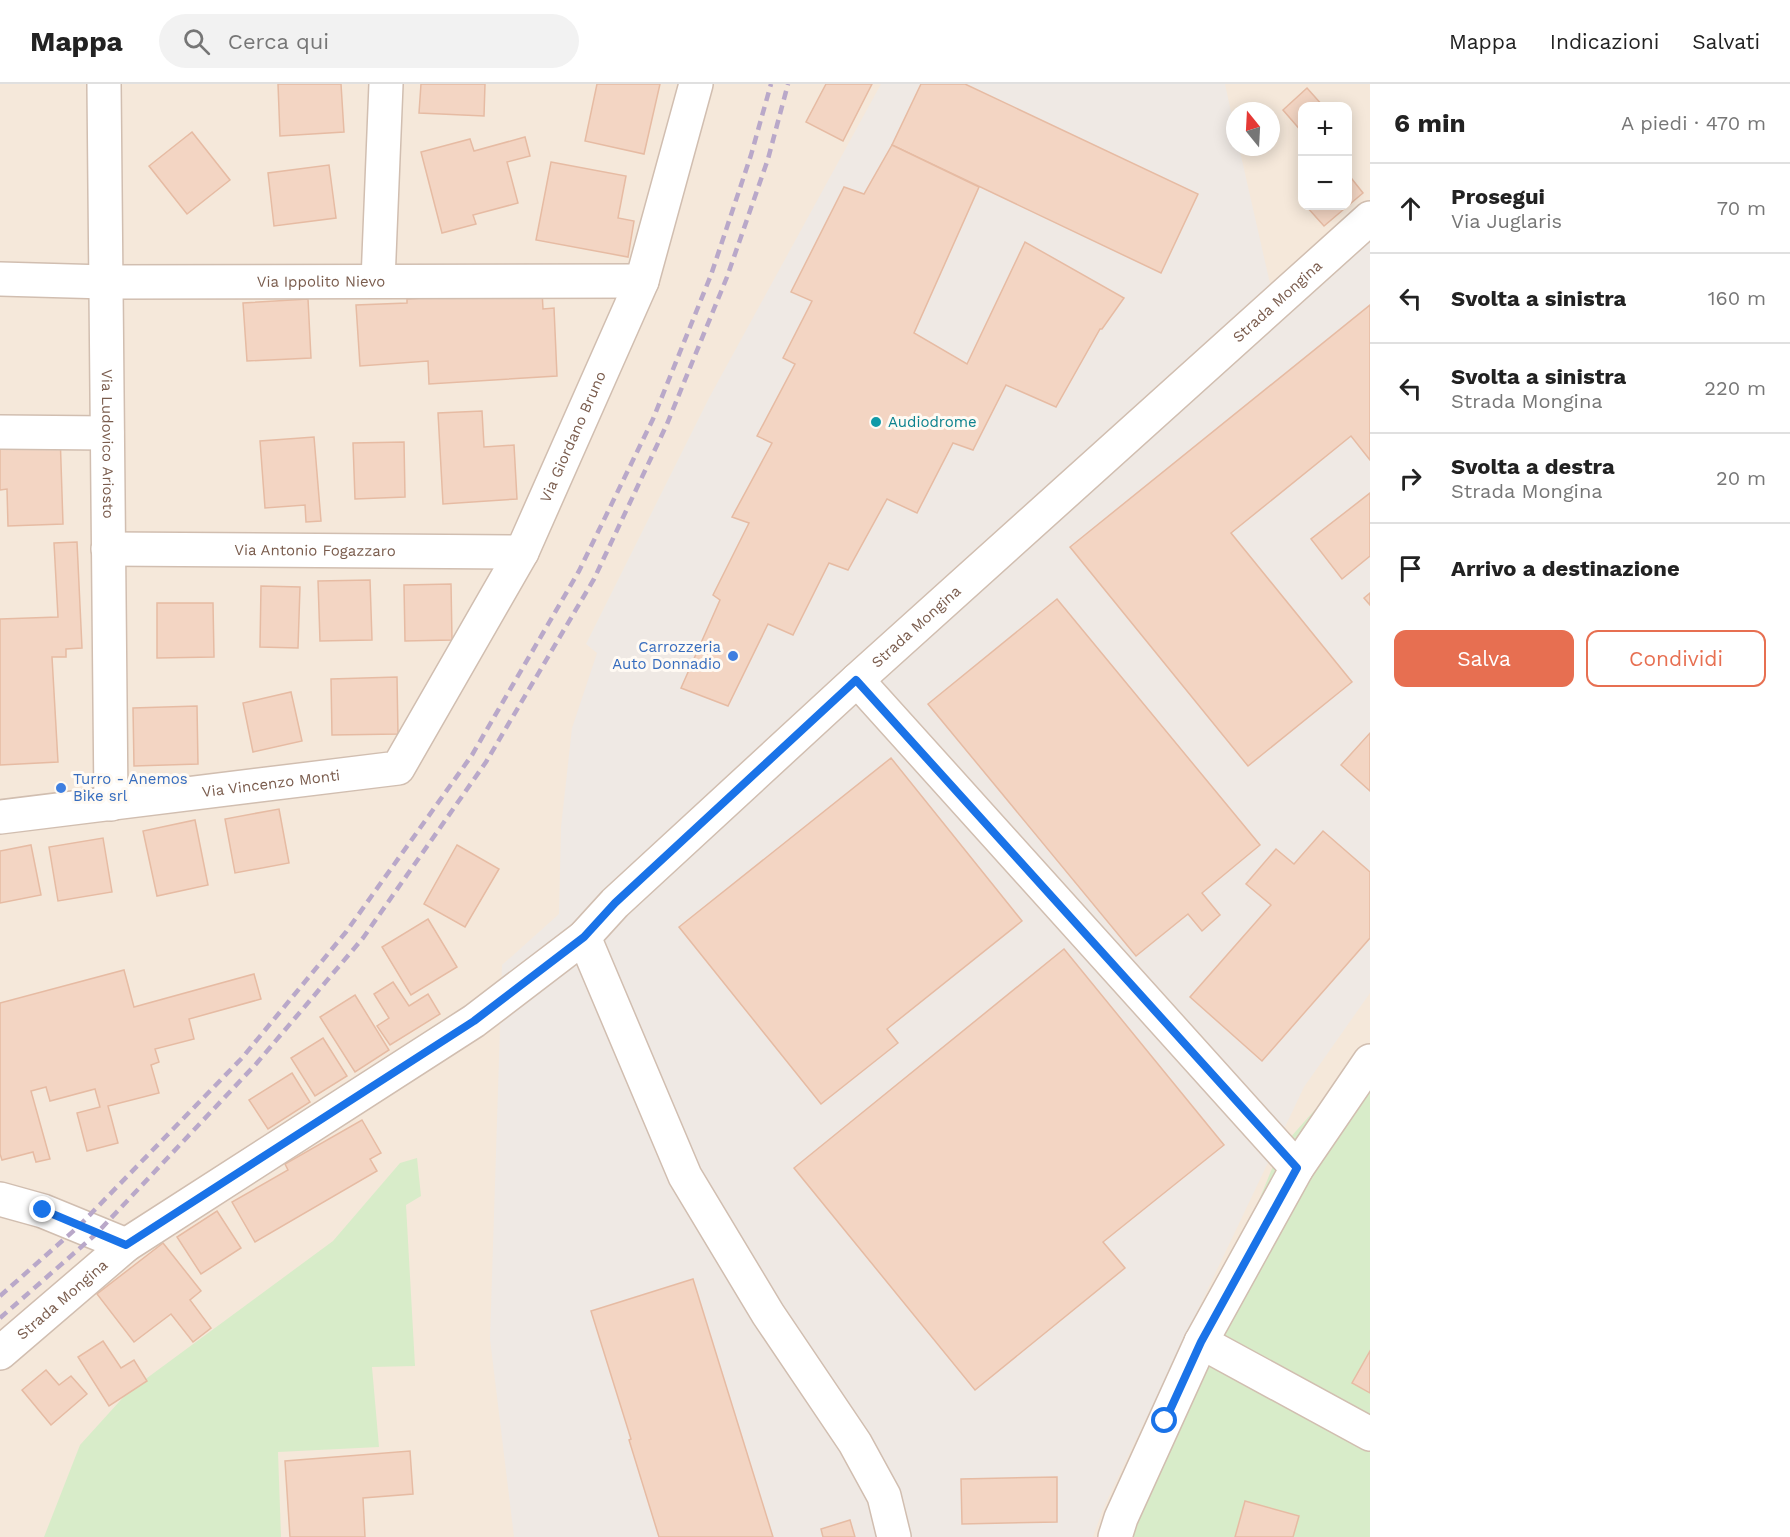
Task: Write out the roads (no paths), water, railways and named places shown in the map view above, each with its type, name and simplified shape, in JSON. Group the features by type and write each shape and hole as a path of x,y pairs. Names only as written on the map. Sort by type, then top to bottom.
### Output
{"street":[{"name":"Via Ludovico Ariosto","path":"104,84 111,804"},
{"path":"378,281 386,84"},
{"name":"Via Giordano Bruno","path":"398,768 522,552 642,280 696,84"},
{"name":"Strada Mongina","path":"0,1353 126,1245 474,1021 584,937 615,903 856,680 1370,218"},
{"name":"Via Ippolito Nievo","path":"0,279 106,282 642,280"},
{"path":"0,432 107,433"},
{"name":"Via Antonio Fogazzaro","path":"108,549 522,552"},
{"path":"856,680 1297,1168"},
{"name":"Via Vincenzo Monti","path":"0,817 398,768"},
{"path":"584,937 685,1176 768,1314 855,1443 884,1496 894,1537"},
{"path":"1115,1537 1121,1518 1201,1342 1297,1168 1370,1061"},
{"name":"Strada Mongina","path":"0,1199 43,1210 126,1245"},
{"path":"1201,1342 1370,1434"}],"railway":[{"path":"0,1296 79,1226 242,1058 346,932 472,755 579,571 653,419 711,275 751,155 771,84"},
{"path":"0,1318 96,1234 256,1064 363,938 486,762 594,579 667,424 727,277 768,159 788,84"}],"place":[{"name":"Audiodrome","path":"876,422"},
{"name":"Carrozzeria Auto Donnadio","path":"733,656"},
{"name":"Turro - Anemos Bike srl","path":"61,788"}]}
